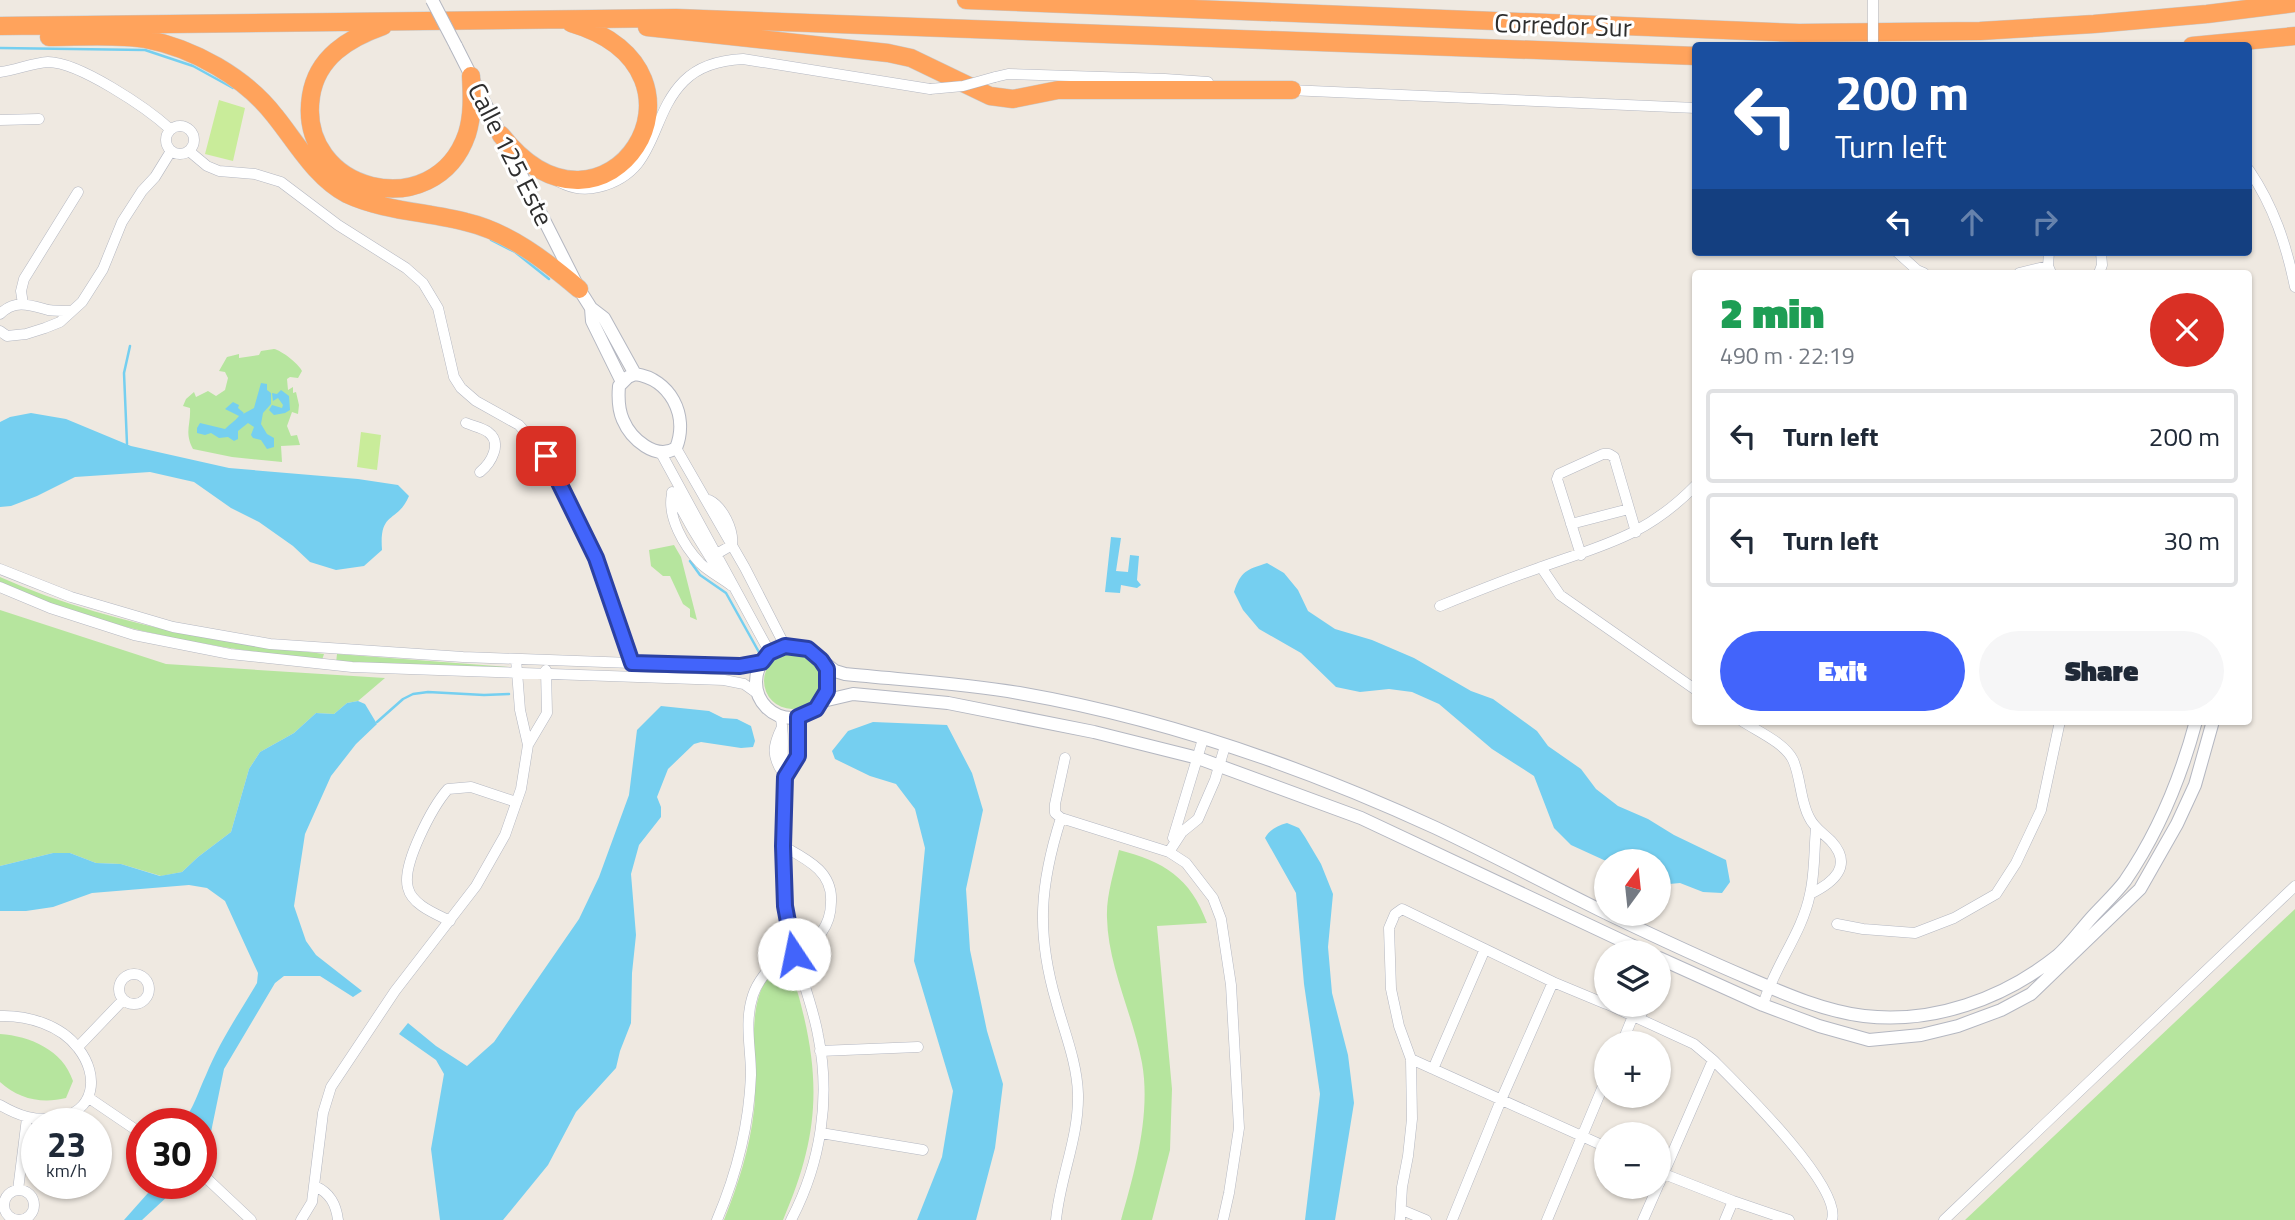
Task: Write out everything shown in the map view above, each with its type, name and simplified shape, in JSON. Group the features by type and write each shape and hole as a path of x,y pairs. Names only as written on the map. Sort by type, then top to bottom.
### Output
{"highway":[{"name":"Corredor Sur","path":"967,0 1799,33 1980,31 2094,24 2289,4"},
{"path":"2094,24 2222,0"},
{"name":"Corredor Sur","path":"0,26 557,19 756,20 1692,57"},
{"path":"501,135 523,159 547,174 566,180 582,181 612,171 636,147 643,134 648,108 644,79 629,55 600,35 557,19"},
{"path":"588,19 656,29 888,53 911,58 989,96 1003,99 1058,90 1292,90"},
{"path":"400,21 370,31 338,49 319,70 314,82 310,106 313,129 324,154 339,170 360,183 393,190 421,184 439,173 456,155 468,132 471,116 471,76"},
{"path":"0,36 142,38 194,56 227,73 261,100 324,177 344,192 370,201 492,230 539,257 579,289"},
{"path":"2232,42 2292,36"}],"street":[{"name":"Calle 125 Este","path":"432,0 579,289 591,308 604,318 635,374"},
{"path":"1873,0 1873,42"},
{"path":"547,174 564,186 577,189 589,189 616,181 629,173 648,150 672,96 684,81 709,64 743,59 930,89 963,86 1008,74 1165,79 1292,90 1692,108"},
{"path":"0,72 45,62 73,66 154,114 170,129"},
{"path":"0,120 39,119"},
{"path":"181,126 191,131 194,141 189,151 183,154 171,151 165,140 170,129 181,126"},
{"path":"0,331 8,336 26,334 60,322 82,302 96,282 122,222 171,151"},
{"path":"189,151 207,166 219,171 255,174 281,182 338,225 406,268 423,283 438,308 454,377 461,388 476,401 519,425 546,456 596,558 632,663"},
{"path":"2252,175 2273,211 2287,246 2295,287"},
{"path":"23,304 21,291 24,279 78,192"},
{"path":"1902,256 1920,270"},
{"path":"0,314 6,308 30,303 50,310 72,311"},
{"name":"Calle 125 Este","path":"591,308 592,321 622,382"},
{"path":"661,453 676,447 681,430 679,414 675,402 658,382 635,374 622,382 618,395 623,421 640,442 661,453 725,581"},
{"path":"466,423 490,433 496,443 494,453 480,472"},
{"path":"676,447 785,646"},
{"path":"1581,555 1557,479 1559,474 1603,454 1614,457 1636,532"},
{"path":"675,478 670,505 673,519 700,563 735,588"},
{"path":"1440,606 1636,532 1674,508 1692,489"},
{"path":"672,494 735,588 766,658 756,683 758,694"},
{"path":"1571,524 1629,509"},
{"path":"700,563 732,545"},
{"path":"1541,567 1560,594 1692,687"},
{"path":"0,569 72,597 173,627 270,644 516,659 740,666 766,658 785,646 808,649 835,671 845,674 953,684 1020,694 1121,716 1225,746 1335,786 1435,828 1594,907"},
{"path":"0,587 50,608 134,635 230,654 352,667 724,680 744,684 758,694 782,720"},
{"path":"301,1220 312,1202 323,1113 331,1087 395,991 476,886 505,835 522,789 528,745 520,710 516,659"},
{"path":"528,745 547,713 544,660"},
{"path":"782,720 816,709 823,701 829,680 821,660"},
{"path":"823,701 853,694 948,703 1094,732 1198,758 1360,818 1620,940"},
{"path":"791,1220 809,1179 821,1133 824,1103 818,1033 794,954 785,906 785,777 798,756 798,717"},
{"path":"782,720 774,742 774,760 785,777"},
{"path":"1748,725 1792,757 1804,803 1816,828 1838,850 1841,861 1839,870 1830,884 1810,894"},
{"path":"1837,924 1915,933 1954,918 1996,894 2016,863 2041,810 2059,725"},
{"path":"1635,926 1768,987 1827,1009 1865,1016 1916,1016 1953,1011 2023,980 2059,954 2124,881 2160,819 2175,786 2195,725"},
{"path":"1671,967 1819,1026 1869,1040 1922,1035 1958,1026 2001,1010 2031,994 2140,889 2177,824 2195,785 2212,725"},
{"path":"1169,852 1203,739"},
{"path":"1169,852 1182,832 1198,819 1225,746"},
{"path":"1065,758 1055,813 1061,818 1169,852 1186,863 1213,898 1221,919 1229,972 1239,1128 1223,1220"},
{"path":"450,922 422,907 408,890 407,875 411,859 438,799 448,789 471,787 516,802"},
{"path":"1056,1220 1075,1133 1078,1092 1072,1055 1045,955 1042,919 1049,853 1061,818"},
{"path":"1763,1005 1768,987 1792,943 1810,894 1816,828"},
{"path":"717,1220 730,1191 747,1120 751,1071 748,1025 753,995 764,975 778,961 812,945 825,929 831,914 832,898 827,878 813,864 783,846"},
{"path":"1944,1220 2295,886"},
{"path":"1426,1220 1401,1215 1402,1187 1412,1119 1411,1059 1399,1026 1391,989 1389,928 1395,914 1402,909 1553,982 1594,999"},
{"path":"1433,1069 1485,949"},
{"path":"1452,1220 1553,982"},
{"path":"78,1047 123,1000"},
{"path":"0,1016 22,1016 46,1024 78,1047 91,1078 89,1098 80,1108"},
{"path":"1635,1017 1693,1044 1713,1060 1780,1128 1829,1198 1834,1211 1832,1220"},
{"path":"820,1051 918,1047"},
{"path":"1411,1059 1594,1142"},
{"path":"1671,1154 1713,1060"},
{"path":"89,1098 126,1123"},
{"path":"0,1105 21,1115"},
{"path":"1546,1220 1594,1108"},
{"path":"821,1133 923,1150"},
{"path":"18,1190 21,1166"},
{"path":"1671,1182 1789,1220"},
{"path":"315,1186 325,1191 337,1207 338,1220"},
{"path":"217,1188 251,1220"},
{"path":"1643,1220 1652,1199"},
{"path":"1725,1220 1733,1201"}],"green space":[{"path":"219,100 245,108 233,161 205,154"},
{"path":"274,349 290,358 302,371 298,378 287,379 288,390 293,387 299,405 298,414 292,412 287,426 291,436 297,435 300,445 281,446 282,462 232,457 193,449 188,433 190,408 183,406 186,399 194,392 196,397 208,391 216,396 225,390 228,378 225,372 219,371 227,357 239,354 239,358 259,355 261,351"},
{"path":"361,432 381,435 377,470 357,467"},
{"path":"674,545 681,557 697,620 690,617 690,609 683,604 670,576 663,576 651,566 649,550"},
{"path":"0,577 70,604 143,624 224,641 324,654 322,660 280,655 199,643 118,625 79,614 0,585"},
{"path":"0,610 166,664 385,678 358,701 347,703 334,714 316,713 294,733 260,752 249,769 231,832 182,872 161,876 121,864 96,863 70,853 53,853 0,866"},
{"path":"792,653 803,655 812,661 818,670 818,692 812,701 803,707 792,709 781,707 772,701 766,692 764,681 766,670 772,661 781,655"},
{"path":"337,654 509,667 509,669 336,663"},
{"path":"1119,850 1149,860 1174,874 1193,894 1207,923 1157,926 1172,1089 1170,1150 1152,1220 1121,1220 1140,1142 1144,1082 1142,1063 1108,936 1108,901"},
{"path":"2295,909 2295,1220 1965,1220"},
{"path":"780,967 785,967 795,984 810,1045 813,1096 808,1144 794,1194 783,1220 724,1220 750,1138 755,1094 756,1012 760,994 768,978"},
{"path":"0,1034 34,1042 62,1061 73,1081 66,1098 31,1099 15,1093 0,1082"}],"water":[{"path":"261,383 267,384 267,390 271,393 271,404 263,413 261,424 267,434 274,438 274,447 267,449 261,440 253,438 251,435 254,427 248,423 238,431 238,439 234,441 211,433 197,433 200,423 225,429 239,416 225,409 233,402 239,405 238,408 243,414 254,408"},
{"path":"281,390 289,396 290,410 274,415 269,410 272,405 282,408 283,405 278,398 273,401 272,393 277,394"},
{"path":"31,413 66,419 131,446 229,468 398,485 409,496 383,529 382,550 364,566 336,570 310,562 259,522 231,508 194,482 150,472 75,477 37,496 11,506 0,507 0,422"},
{"path":"1111,537 1121,538 1116,571 1128,572 1130,555 1139,556 1137,580 1141,585 1137,588 1121,585 1120,593 1105,592"},
{"path":"1267,563 1284,573 1298,590 1308,611 1335,629 1372,640 1414,658 1471,691 1493,699 1537,731 1548,746 1581,769 1596,789 1618,806 1726,860 1730,882 1722,893 1703,892 1680,883 1671,884 1671,849 1594,849 1594,856 1571,845 1554,828 1534,776 1492,749 1439,704 1412,692 1389,689 1360,692 1336,687 1301,653 1259,629 1243,610 1234,592 1242,575"},
{"path":"358,701 365,704 377,724 356,744 331,776 305,834 294,906 306,941 316,955 362,991 353,997 320,976 284,976 275,983 224,1069 216,1108 192,1108 223,1040 257,983 258,973 225,901 207,888 189,885 92,893 53,907 0,911 0,866 53,853 70,853 96,863 121,864 160,876 182,872 231,832 249,769 260,752 294,733 316,713 334,714 347,703"},
{"path":"661,706 709,711 723,718 737,719 751,726 755,741 753,747 741,748 701,742 694,744 668,769 657,797 661,817 639,845 631,874 636,935 631,1023 616,1068 576,1112 548,1165 503,1220 440,1220 431,1149 444,1074 436,1060 399,1034 408,1023 467,1066 494,1042 579,919 599,877 629,795 637,730"},
{"path":"873,722 947,725 972,773 983,810 966,889 970,950 987,1031 1003,1084 995,1148 976,1220 917,1220 942,1157 953,1091 914,961 925,848 915,809 896,784 870,776 835,759 832,751 848,731"},
{"path":"1287,823 1299,828 1305,837 1321,864 1333,894 1328,947 1332,993 1348,1055 1354,1103 1335,1220 1305,1220 1320,1094 1304,984 1296,893 1265,838 1274,828"},
{"path":"143,1199 165,1199 142,1220 124,1220"}],"waterway":[{"path":"0,48 145,50 193,66 233,88"},
{"path":"491,240 515,252 549,279"},
{"path":"127,444 124,373 130,346"},
{"path":"690,561 700,575 726,593 760,654"},
{"path":"377,722 403,699 413,694 509,694"}],"route":[{"path":"546,456 596,558 632,663 740,666 762,662 769,653 785,646 797,646 815,654 827,669 829,680 823,701 816,709 798,717 798,756 785,777 785,906 794,954"}]}
